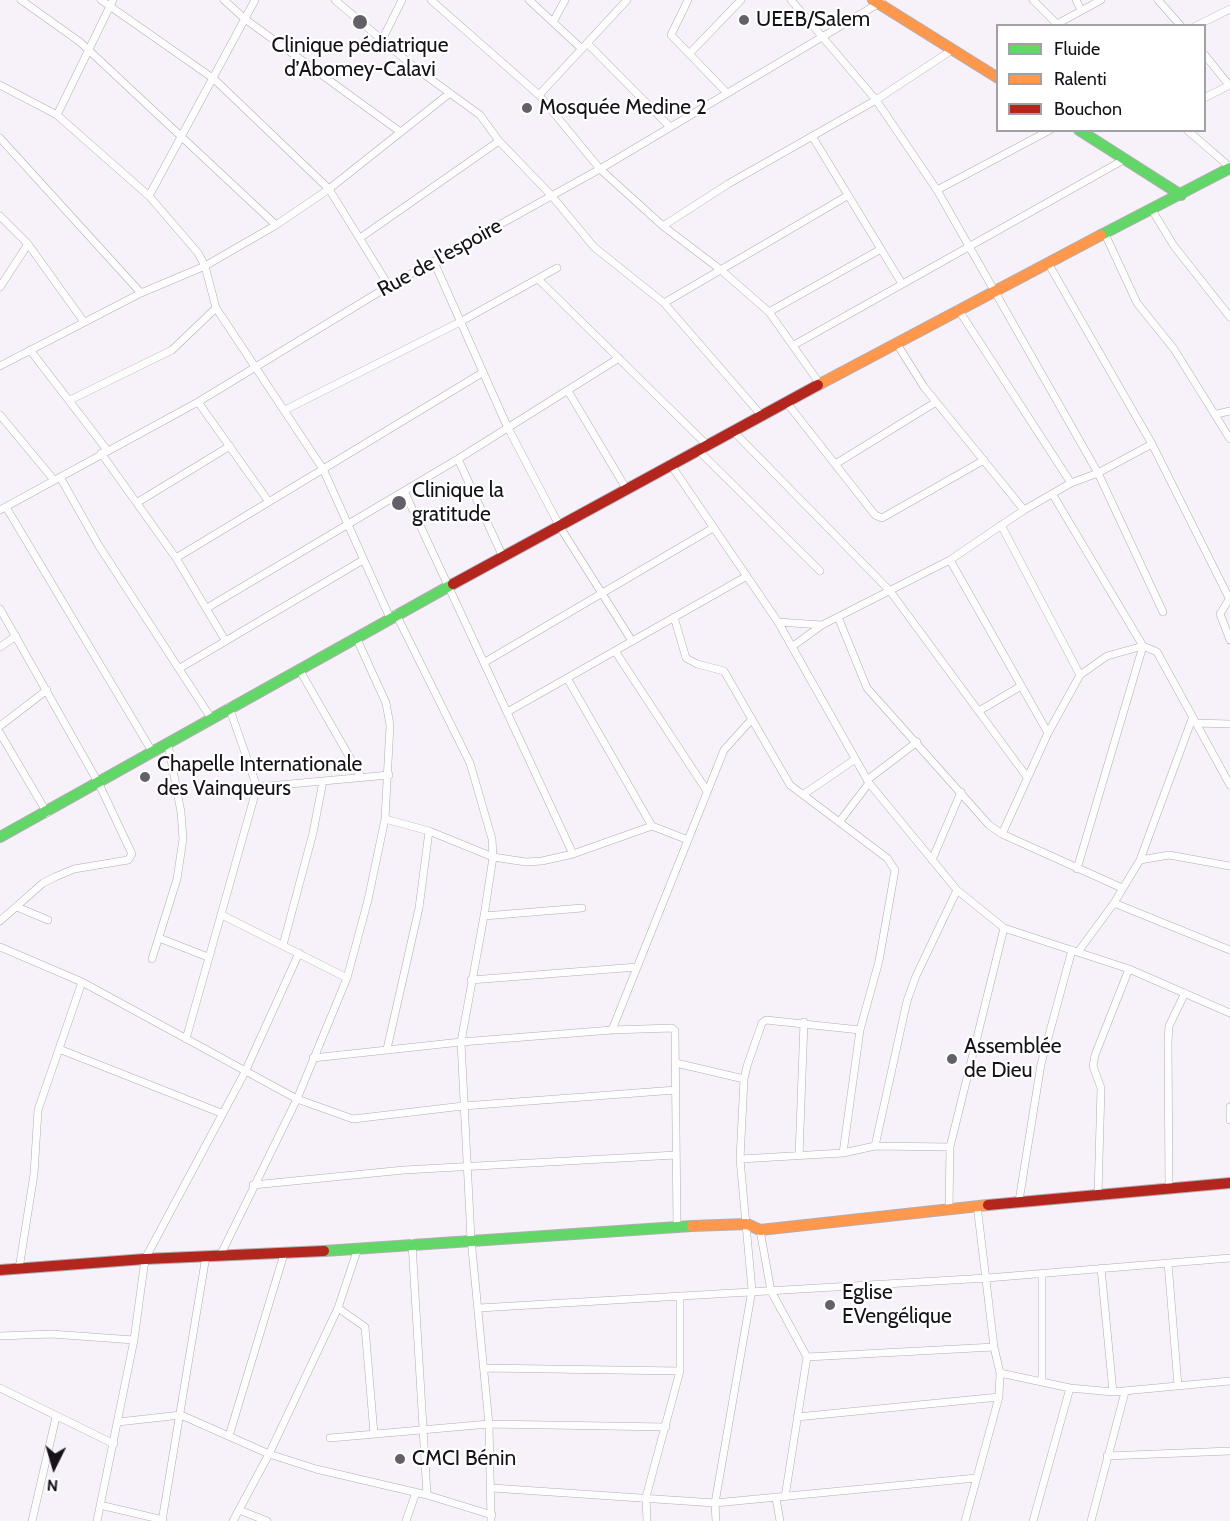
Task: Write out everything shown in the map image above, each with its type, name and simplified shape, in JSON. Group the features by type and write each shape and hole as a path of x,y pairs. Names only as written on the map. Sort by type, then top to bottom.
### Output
{"main road":[{"path":"878,1 996,77"},
{"path":"1082,132 1181,195"},
{"path":"0,837 99,784 229,707 393,616 703,447 995,289 1181,195 1230,167"},
{"path":"0,1270 145,1259 284,1254 471,1239 677,1227 747,1224 760,1230 976,1205 1230,1183"}],"street":[{"path":"21,0 68,33 276,225"},
{"path":"101,0 112,3 214,80 329,189 389,286"},
{"path":"224,0 245,19 399,131"},
{"path":"149,196 214,80 255,0"},
{"path":"335,0 382,40 480,115 499,141 550,195 601,255 664,303 762,416"},
{"path":"382,40 402,0"},
{"path":"431,0 539,94 600,169 663,226 721,270 769,312 820,384"},
{"path":"529,0 582,49"},
{"path":"553,22 566,0"},
{"path":"539,94 627,0"},
{"path":"688,0 671,34 726,92"},
{"path":"690,53 741,0"},
{"path":"791,0 820,37 876,100 937,189 1098,473 1163,612"},
{"path":"1033,0 1055,24"},
{"path":"1076,0 1081,10"},
{"path":"1058,24 1101,0"},
{"path":"1158,0 1179,24"},
{"name":"Rue de l'espoire","path":"3,509 104,451 198,402 389,286 600,169 878,1"},
{"path":"57,115 112,3"},
{"path":"1200,24 1230,9"},
{"path":"587,43 670,128"},
{"path":"663,226 876,100 952,50"},
{"path":"1206,56 1230,85 1206,97"},
{"path":"0,85 57,115 149,196 182,232 205,266 216,309 253,368 285,410 323,469 363,560 470,763 489,822 493,857 461,1042 466,1167 489,1424 492,1518 427,1495 342,1476 269,1454 180,1415 118,1422"},
{"path":"0,366 141,293 205,266 276,225 329,189 399,131 450,93"},
{"path":"937,189 1046,132"},
{"path":"1189,132 1230,167"},
{"path":"812,136 902,282"},
{"path":"0,138 141,293"},
{"path":"360,237 499,141"},
{"path":"794,345 902,282 1125,159"},
{"path":"664,303 847,196"},
{"path":"1152,210 1174,246 1230,317"},
{"path":"0,216 28,244 84,322"},
{"path":"1105,234 1137,303 1174,349 1217,414 1230,439"},
{"path":"0,287 28,244"},
{"path":"769,312 881,249"},
{"path":"434,262 507,426 560,527 632,641"},
{"path":"1048,263 1152,444 1230,598 1220,614 1230,640"},
{"path":"285,410 460,322 557,268"},
{"path":"538,279 619,358 820,571"},
{"path":"70,400 172,350 216,309"},
{"path":"958,309 1071,483"},
{"path":"897,344 936,402 1024,510"},
{"path":"30,350 70,400 176,558 225,640"},
{"path":"207,608 458,459 507,426 619,358"},
{"path":"176,558 482,373"},
{"path":"568,391 627,490"},
{"path":"198,402 269,502"},
{"path":"837,463 936,402"},
{"path":"787,403 837,463 875,515 884,518 984,460"},
{"path":"1217,414 1230,411"},
{"path":"0,415 57,478 211,718"},
{"path":"733,431 890,591 1028,777"},
{"path":"793,646 822,625 950,560 1024,510 1071,483 1098,473 1152,444"},
{"path":"138,502 230,446"},
{"path":"458,459 503,557"},
{"path":"671,465 793,646 854,760 868,781 957,890 977,909 1004,928 1129,969 1230,1013"},
{"path":"404,491 447,588 509,711 573,854"},
{"path":"1053,495 1143,646 1157,652 1230,785"},
{"path":"3,509 153,753"},
{"path":"1001,525 1080,675"},
{"path":"485,662 713,528"},
{"path":"180,668 363,560"},
{"path":"950,560 1048,733"},
{"path":"509,711 747,576"},
{"path":"0,609 99,784 132,858 74,869 55,877 43,883 0,921"},
{"path":"674,617 686,658 697,664 724,671 790,785 887,858 895,870 879,961 860,1030 843,1153"},
{"path":"838,617 867,688 989,825 1002,834 1122,888"},
{"path":"778,622 822,625"},
{"path":"0,647 16,636"},
{"path":"219,1256 297,1099 347,978 368,900 385,819 389,775 390,714 356,637"},
{"path":"1002,834 1048,733 1080,675 1107,656 1143,646"},
{"path":"1077,869 1143,646"},
{"path":"615,651 707,791"},
{"path":"299,669 361,777"},
{"path":"567,678 652,826 688,840"},
{"path":"979,711 1021,686"},
{"path":"0,726 47,690"},
{"path":"186,1039 257,787 229,707"},
{"path":"612,1030 727,744 752,719"},
{"path":"1193,721 1230,724"},
{"path":"1019,1201 1041,1064 1075,951 1114,903 1140,860 1193,721"},
{"path":"0,733 46,813"},
{"path":"840,821 868,781 917,742"},
{"path":"152,959 177,879 183,839 181,812 168,744"},
{"path":"804,794 854,760"},
{"path":"257,787 389,775"},
{"path":"283,945 313,833 323,781"},
{"path":"932,860 961,792"},
{"path":"385,819 429,831 493,857 534,862 573,854 652,826"},
{"path":"387,1049 419,908 429,831"},
{"path":"1140,860 1169,855 1230,866"},
{"path":"875,1146 908,1001 916,976 957,890"},
{"path":"1114,903 1230,950"},
{"path":"17,907 48,920"},
{"path":"484,916 582,908"},
{"path":"222,915 347,978"},
{"path":"950,1208 950,1147 1004,928"},
{"path":"159,938 208,957"},
{"path":"0,947 82,982 297,1099 357,1120 463,1106 676,1090"},
{"path":"97,1521 134,1340 145,1259 221,1113 245,1072 260,1033 299,953"},
{"path":"471,980 637,967"},
{"path":"1098,1195 1101,1088 1093,1066 1129,969"},
{"path":"19,1269 34,1174 38,1110 82,982"},
{"path":"1169,1189 1168,1034 1169,1026 1185,993"},
{"path":"716,1521 715,1503 752,1290 740,1159 744,1079 763,1021 860,1030"},
{"path":"799,1156 804,1023"},
{"path":"313,1058 461,1042 612,1030 672,1028 675,1031 676,1063 677,1227"},
{"path":"59,1049 221,1113"},
{"path":"676,1063 744,1079"},
{"path":"1230,1107 1230,1120"},
{"path":"740,1159 843,1153 875,1146 950,1147"},
{"path":"253,1185 466,1167 676,1155"},
{"path":"965,1521 999,1397 1000,1373 994,1347 976,1205"},
{"path":"760,1230 771,1291 807,1357 785,1497"},
{"path":"412,1244 425,1430 427,1495"},
{"path":"233,1521 269,1454 338,1308 358,1248"},
{"path":"229,1436 284,1254"},
{"path":"100,1505 163,1520 206,1257"},
{"path":"479,1308 752,1290 771,1291 987,1278 1230,1258"},
{"path":"1168,1263 1178,1386"},
{"path":"1101,1268 1113,1392"},
{"path":"1041,1273 1042,1382"},
{"path":"647,1521 646,1497 680,1371 680,1296"},
{"path":"338,1308 365,1328 374,1434"},
{"path":"0,1336 51,1334 134,1340"},
{"path":"807,1357 994,1347"},
{"path":"484,1368 680,1371"},
{"path":"1000,1373 1070,1388 1113,1392 1230,1381"},
{"path":"0,1388 114,1444"},
{"path":"1033,1521 1070,1388"},
{"path":"1091,1521 1125,1392"},
{"path":"797,1417 999,1397"},
{"path":"32,1521 56,1417"},
{"path":"330,1438 489,1424 666,1426"},
{"path":"1107,1456 1230,1451"},
{"path":"492,1488 715,1503 976,1478"},
{"path":"406,1521 416,1492"},
{"path":"776,1498 780,1521"},
{"path":"239,1510 267,1521"}],"traffic: fast":[{"path":"1082,132 1181,195"},
{"path":"1101,235 1230,168"},
{"path":"0,837 453,584"},
{"path":"324,1251 692,1226"}],"traffic: slow":[{"path":"873,0 996,77"},
{"path":"818,385 1101,235"},
{"path":"692,1226 747,1224 760,1230 988,1205"}],"traffic: jam":[{"path":"453,584 818,385"},
{"path":"988,1205 1230,1183"},
{"path":"0,1270 145,1259 324,1251"}],"place":[{"name":"UEEB/Salem","path":"744,20"},
{"name":"Clinique pédiatrique d’Abomey-Calavi","path":"360,22"},
{"name":"Mosquée Medine 2","path":"527,108"},
{"name":"Clinique la gratitude","path":"399,503"},
{"name":"Chapelle Internationale des Vainqueurs","path":"145,777"},
{"name":"Assemblée de Dieu","path":"952,1059"},
{"name":"Eglise EVengélique","path":"830,1305"},
{"name":"CMCI Bénin","path":"400,1459"}]}
